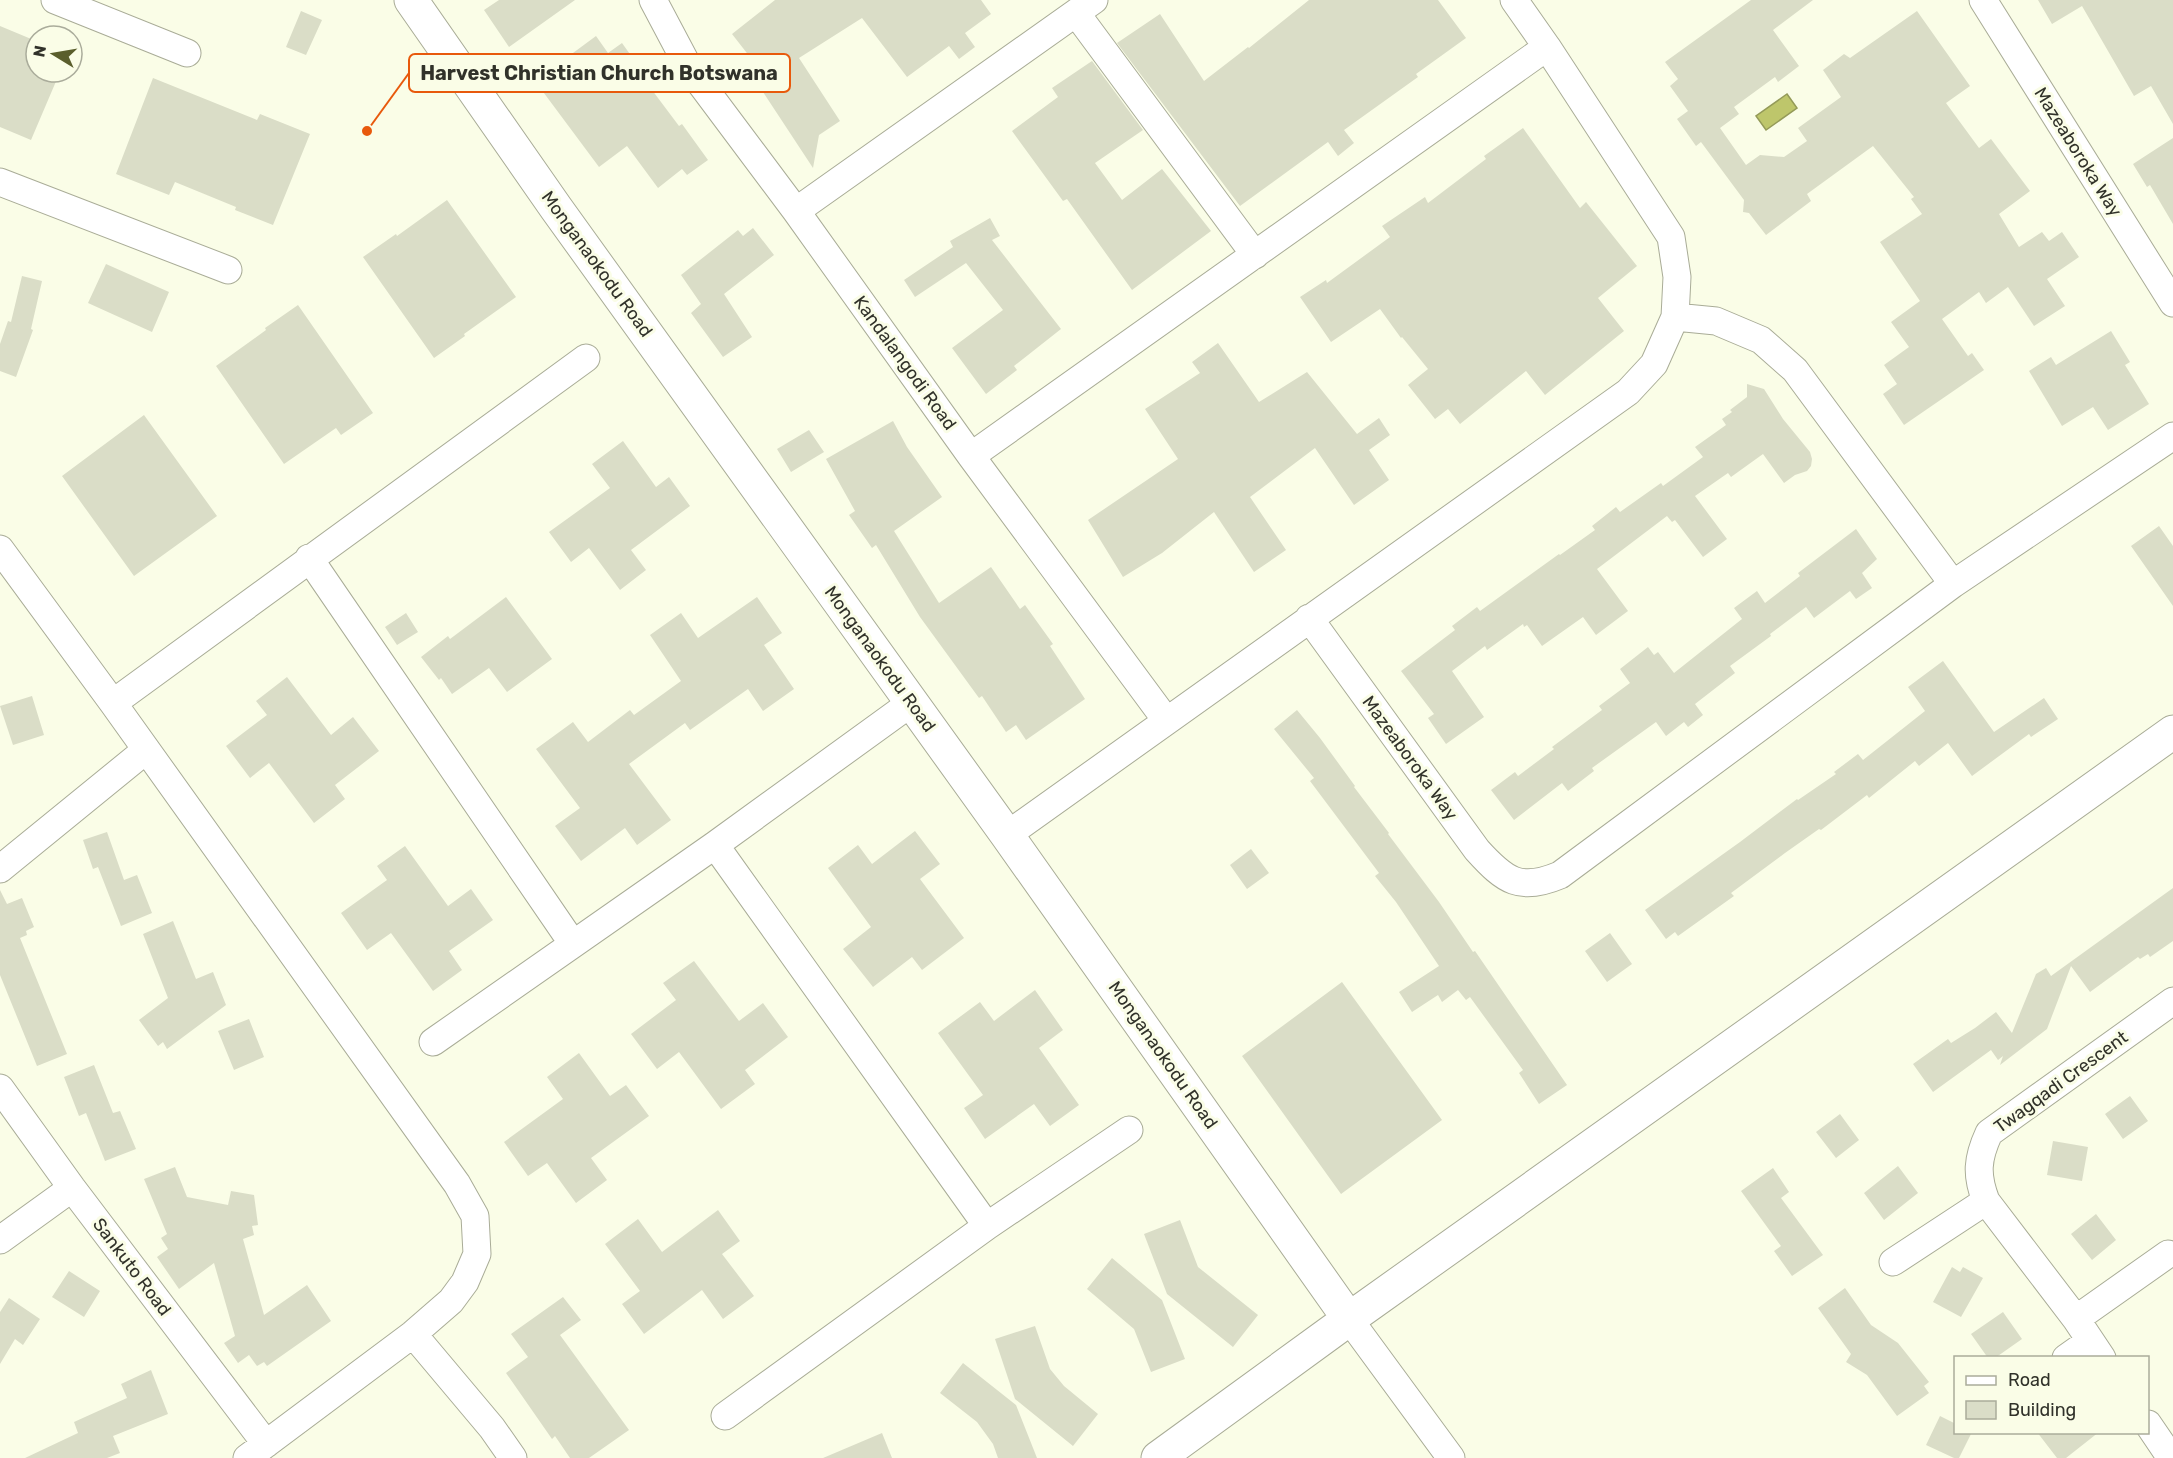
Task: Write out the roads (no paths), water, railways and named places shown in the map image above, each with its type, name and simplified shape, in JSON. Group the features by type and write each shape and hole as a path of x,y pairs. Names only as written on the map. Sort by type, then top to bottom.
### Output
{"street":[{"path":"55,0 187,53"},
{"name":"Monganaokodu Road","path":"411,0 556,208 1007,835 1349,1318"},
{"name":"Kandalangodi Road","path":"653,0 689,68 796,211 971,456 1166,720"},
{"path":"1007,835 1628,392 1654,364 1675,317 1677,278 1671,237 1514,0"},
{"name":"Mazeaboroka Way","path":"1983,0 2173,303"},
{"path":"796,211 1085,6 1255,255"},
{"path":"971,456 1547,47"},
{"path":"0,182 228,270"},
{"path":"1675,317 1716,321 1761,340 1795,370 1953,584 2173,436"},
{"path":"113,703 586,358"},
{"path":"0,549 457,1184 475,1216 477,1254 465,1281 451,1301 413,1334 256,1451"},
{"path":"309,558 573,944"},
{"name":"Mazeaboroka Way","path":"1309,618 1477,850 1506,878 1524,884 1542,883 1560,875 1953,584"},
{"path":"433,1042 715,845 911,703"},
{"path":"1158,1458 1349,1318 2173,732"},
{"path":"0,869 146,750"},
{"path":"715,845 987,1226"},
{"name":"Twagqadi Crescent","path":"2089,1339 1986,1201 1979,1183 1981,1150 1989,1133 2173,1001"},
{"name":"Sankuto Road","path":"0,1088 256,1451"},
{"path":"725,1416 987,1226 1130,1130"},
{"path":"0,1240 72,1188"},
{"path":"1893,1262 1986,1201"},
{"path":"2068,1356 2089,1339 2168,1254"},
{"path":"1349,1318 1451,1458"},
{"path":"413,1334 492,1428 513,1458"},
{"path":"2149,1425 2171,1458"}],"place":[{"name":"Harvest Christian Church Botswana","path":"367,131"}]}
